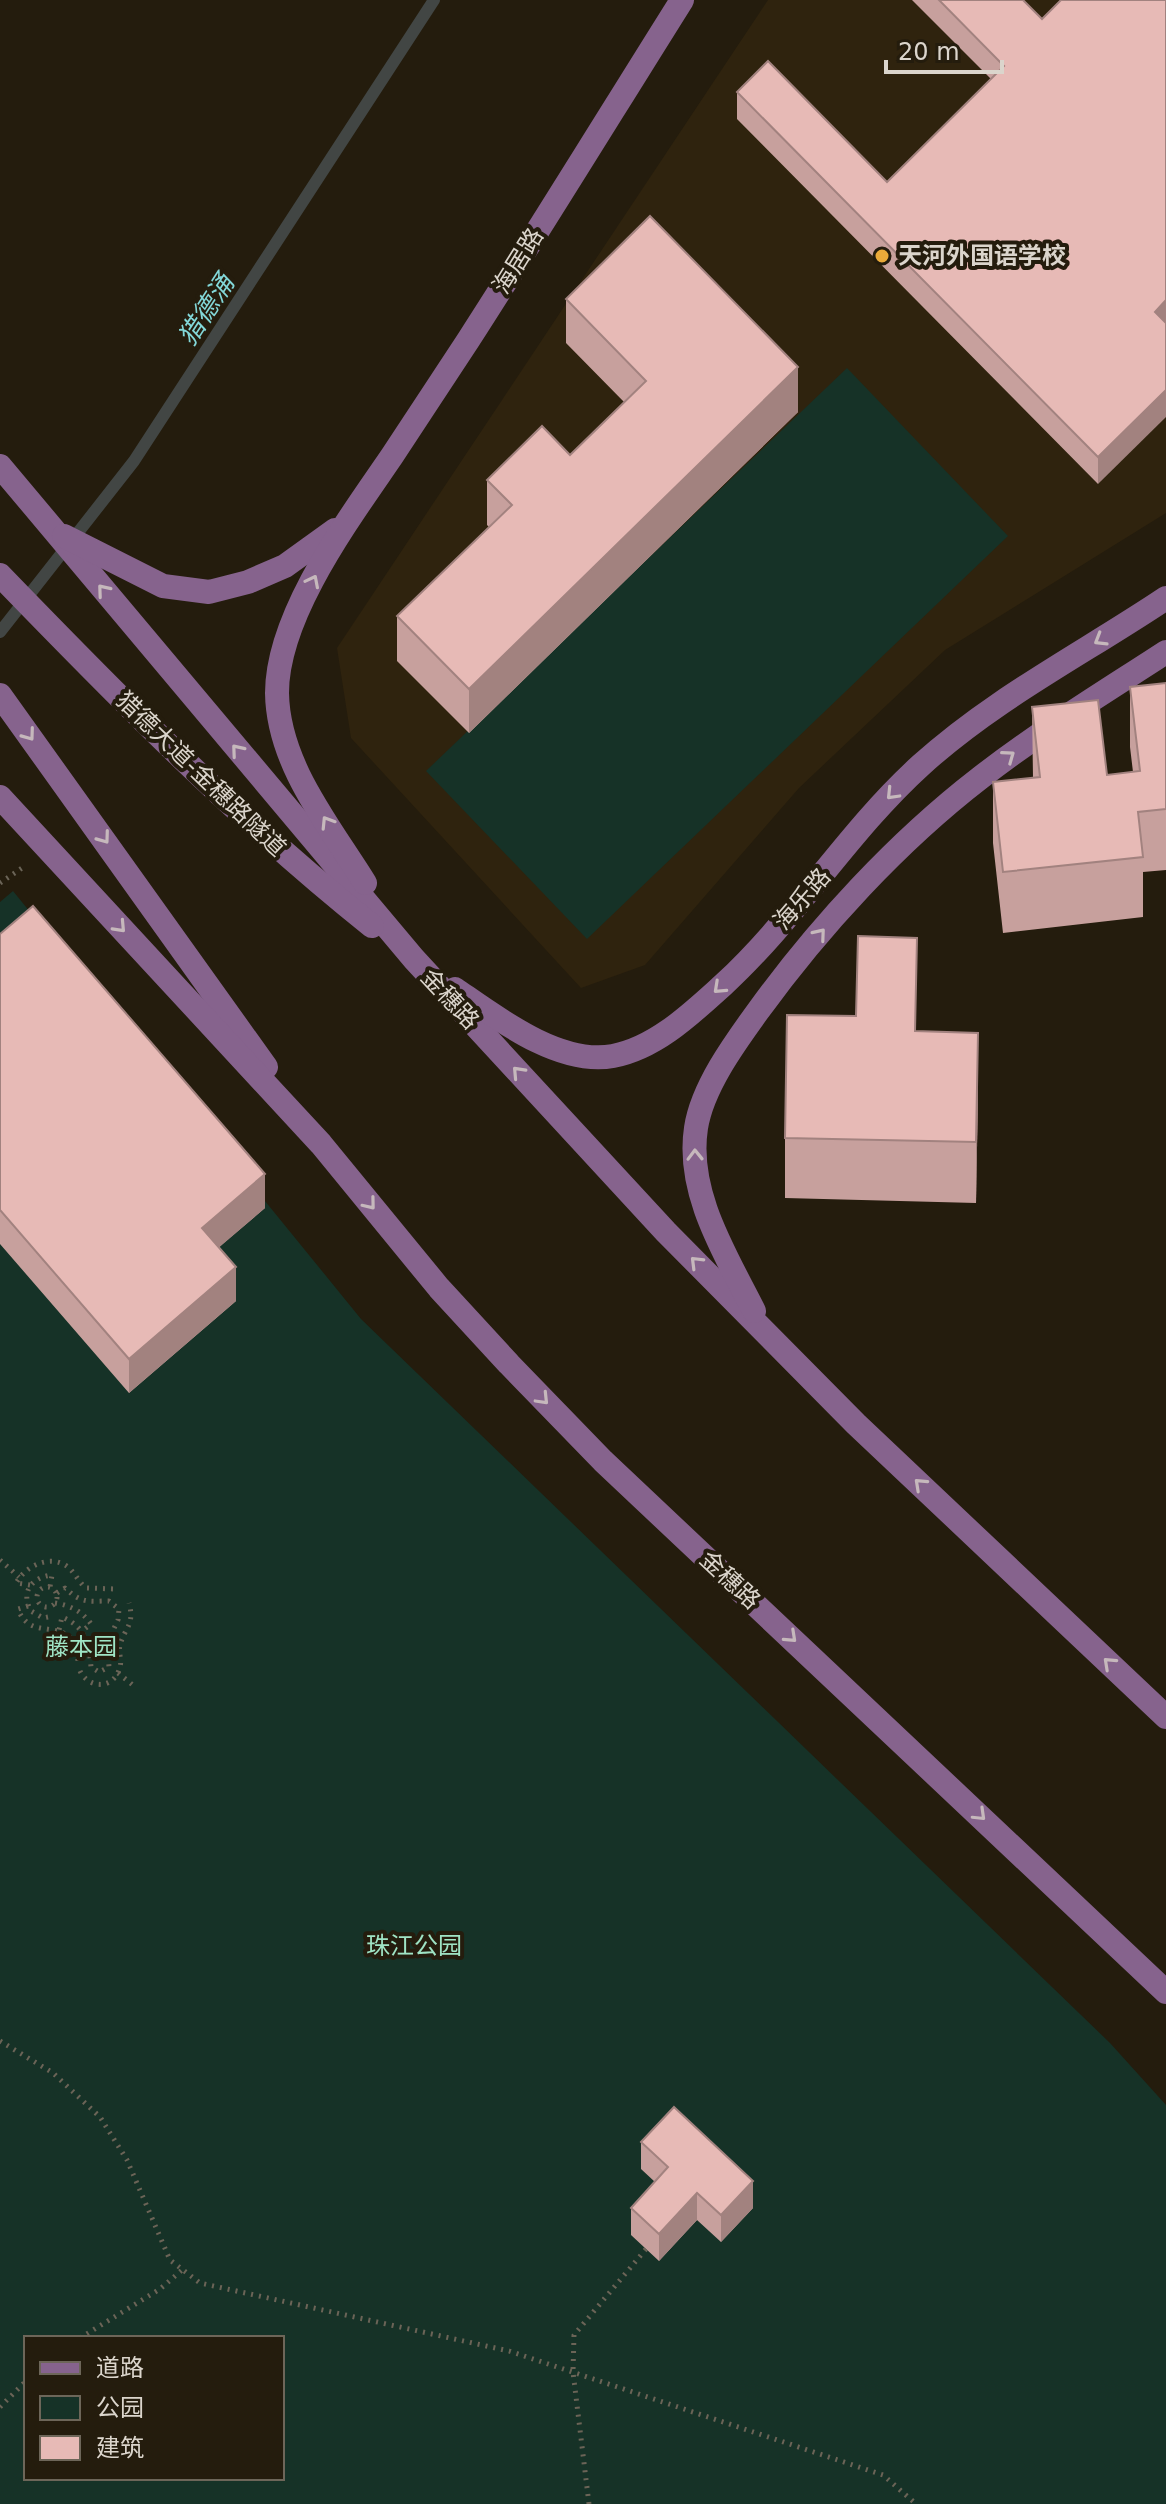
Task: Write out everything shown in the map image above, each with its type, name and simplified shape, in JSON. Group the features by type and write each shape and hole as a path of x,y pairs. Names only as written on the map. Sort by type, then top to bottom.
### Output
{"main road":[{"name":"海居路","path":"349,518 469,338 682,0"},
{"path":"0,466 414,959"},
{"path":"53,530 163,586 209,592 248,582 285,566 349,518"},
{"path":"349,518 314,578 289,631 279,664 277,695 282,734 299,777 414,959"},
{"name":"猎德大道-金穗路隧道","path":"0,575 259,833 414,959"},
{"name":"海乐路","path":"414,959 496,1017 537,1040 578,1056 612,1056 651,1043 704,1002 747,963 875,813 920,766 1005,699 1166,598"},
{"name":"海乐路","path":"764,1331 702,1201 694,1162 696,1126 713,1079 776,986 883,866 978,779 1034,738 1166,652"},
{"path":"0,695 321,1144"},
{"path":"0,797 321,1144"},
{"name":"金穗路","path":"414,959 666,1232 856,1424 1166,1717"},
{"name":"金穗路","path":"321,1144 439,1288 593,1450 1166,1992"}],"path":[{"path":"0,1560 19,1577"},
{"path":"30,1585 16,1583 29,1567 41,1563 62,1563 86,1588 116,1589"},
{"path":"48,1617 35,1614 28,1606 26,1595 30,1585 40,1577 52,1575 50,1587"},
{"path":"57,1593 50,1587 44,1587 39,1592 38,1602 47,1606 55,1603 69,1607 86,1617 91,1624 82,1631"},
{"path":"55,1603 57,1593 65,1588 91,1604 103,1601 115,1604 119,1609 118,1620 107,1643 109,1667 99,1672 91,1667"},
{"path":"81,1600 86,1588"},
{"path":"91,1667 81,1674 96,1685 111,1681 118,1673 121,1643 132,1613 129,1603"},
{"path":"28,1606 18,1609 20,1615 30,1625 40,1629 59,1630 75,1645 78,1661"},
{"path":"59,1630 62,1617 82,1631 88,1643 91,1667"},
{"path":"118,1620 130,1624"},
{"path":"118,1673 134,1686"},
{"path":"0,2041 53,2073 100,2117 127,2160 170,2260 200,2283 509,2351 883,2475 916,2504"},
{"path":"589,2504 573,2372 574,2335 646,2249"},
{"path":"83,2336 160,2289 182,2270"},
{"path":"0,2407 24,2383"}],"shaded area":[{"name":"天河外国语学校","path":"768,0 1166,0 1166,513 945,650 799,788 645,965 581,988 351,738 337,648"}],"green space":[{"path":"847,368 1008,536 587,939 426,771"},
{"name":"珠江公园","path":"13,891 361,1319 1110,2043 1166,2105 1166,2504 0,2504 0,902"}],"building":[{"path":"939,0 1023,0 1042,19 1061,0 1166,0 1166,300 1155,312 1166,323 1166,390 1098,457 737,92 768,61 887,182 1004,66"},
{"path":"650,216 798,367 469,689 397,616 512,505 487,480 542,426 570,455 646,381 566,299"},
{"path":"1166,683 1166,809 1138,812 1143,857 1003,872 993,782 1040,777 1032,707 1098,700 1107,775 1140,771 1130,687"},
{"path":"33,906 265,1174 202,1228 236,1267 129,1359 0,1210 0,934"},
{"path":"858,936 917,938 915,1031 978,1033 976,1142 785,1138 787,1015 856,1016"},
{"path":"674,2107 753,2181 721,2215 697,2193 659,2234 631,2208 668,2167 641,2142"}],"waterway":[{"name":"猎德涌","path":"0,632 134,461 434,0"}],"place":[{"name":"天河外国语学校","path":"882,256"}],"park label":[{"name":"藤本园","path":"81,1647"}]}
